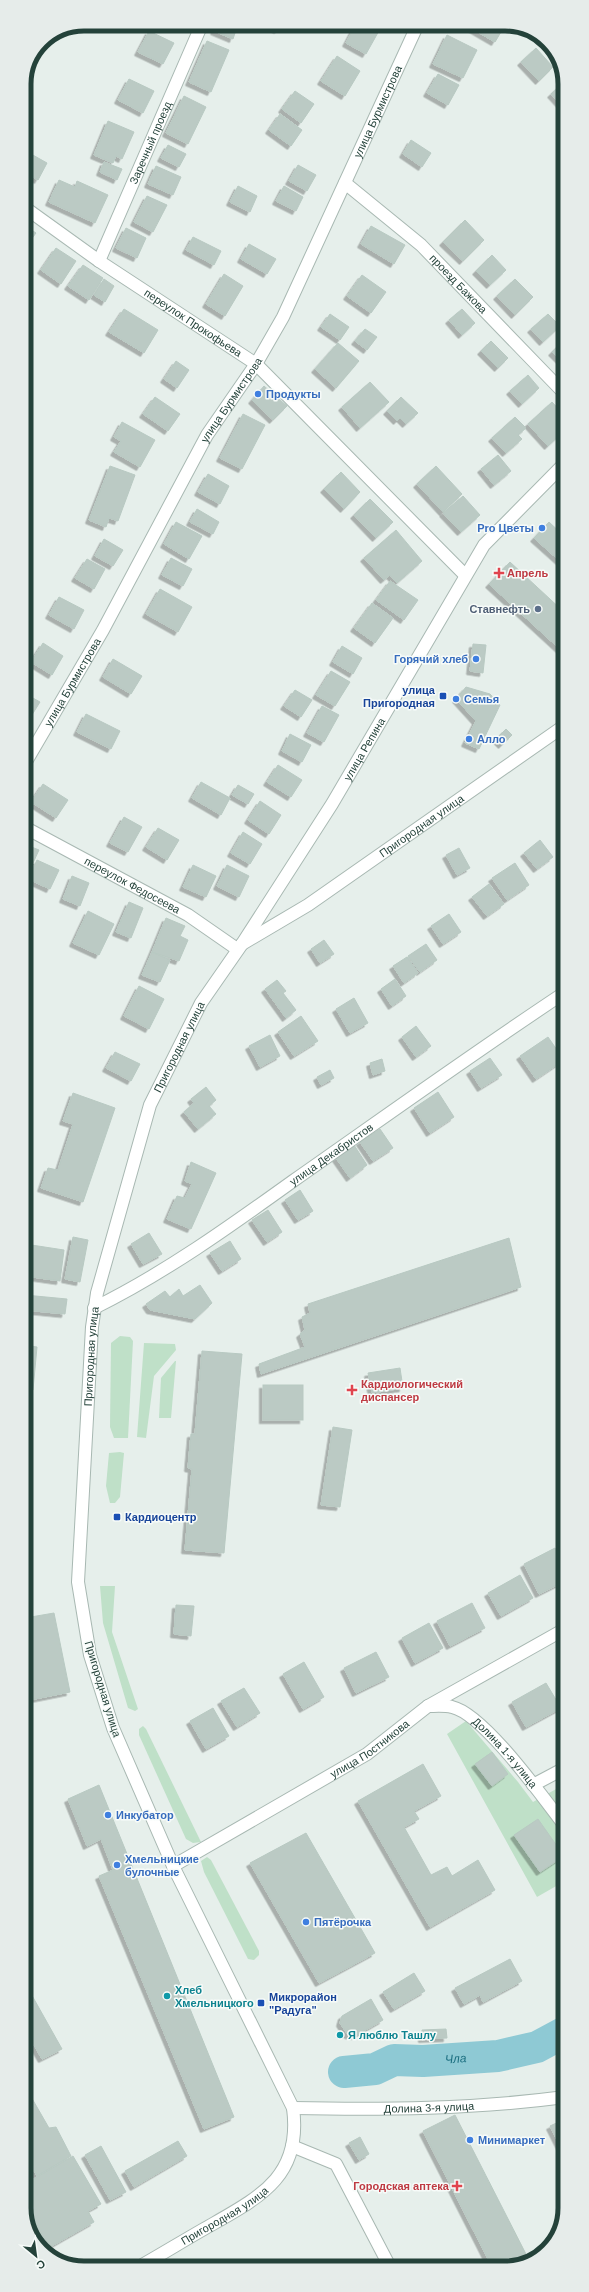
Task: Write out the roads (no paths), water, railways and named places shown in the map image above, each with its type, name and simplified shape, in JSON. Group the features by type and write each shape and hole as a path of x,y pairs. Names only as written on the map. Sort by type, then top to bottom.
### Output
{"street":[{"name":"Заречный проезд","path":"99,261 199,31"},
{"name":"улица Бурмистрова","path":"31,753 103,630 207,435 256,364 283,318 415,31"},
{"name":"проезд Бажова","path":"345,183 421,245 558,387"},
{"name":"переулок Прокофьева","path":"31,212 99,261 256,364 465,575"},
{"name":"улица Репина","path":"240,947 332,804 465,575 484,545 558,470"},
{"name":"Пригородная улица","path":"149,2261 242,2208 271,2187 281,2174 292,2146 295,2127 293,2108 173,1866 113,1728 90,1655 79,1592 78,1561 94,1308 122,1202 150,1105 201,1003 240,947 308,905 558,730"},
{"name":"переулок Федосеева","path":"31,831 188,914 240,947"},
{"name":"улица Декабристов","path":"94,1308 134,1288 213,1237 498,1037 558,997"},
{"name":"улица Постникова","path":"173,1866 368,1754 428,1706 558,1633"},
{"name":"Долина 1-я улица","path":"428,1706 453,1707 475,1720 533,1785 558,1817"},
{"path":"533,1785 558,1772"},
{"name":"Долина 3-я улица","path":"293,2108 389,2110 517,2103 558,2098"},
{"path":"292,2146 336,2164 387,2261"}],"waterway":[{"name":"Чла","path":"344,2072 375,2069 394,2060 423,2061 498,2056 537,2047 558,2036"}],"place":[{"name":"Продукты","path":"258,394"},
{"name":"Pro Цветы","path":"542,528"},
{"name":"Апрель","path":"499,573"},
{"name":"Ставнефть","path":"538,609"},
{"name":"Горячий хлеб","path":"476,659"},
{"name":"улица Пригородная","path":"443,696"},
{"name":"Семья","path":"456,699"},
{"name":"Алло","path":"469,739"},
{"name":"Кардиологический диспансер","path":"352,1390"},
{"name":"Кардиоцентр","path":"117,1517"},
{"name":"Инкубатор","path":"108,1815"},
{"name":"Хмельницкие булочные","path":"117,1865"},
{"name":"Пятёрочка","path":"306,1922"},
{"name":"Хлеб Хмельницкого","path":"167,1996"},
{"name":"Микрорайон \"Радуга\"","path":"261,2003"},
{"name":"Я люблю Ташлу","path":"340,2035"},
{"name":"Минимаркет","path":"470,2140"},
{"name":"Городская аптека","path":"457,2186"}]}
